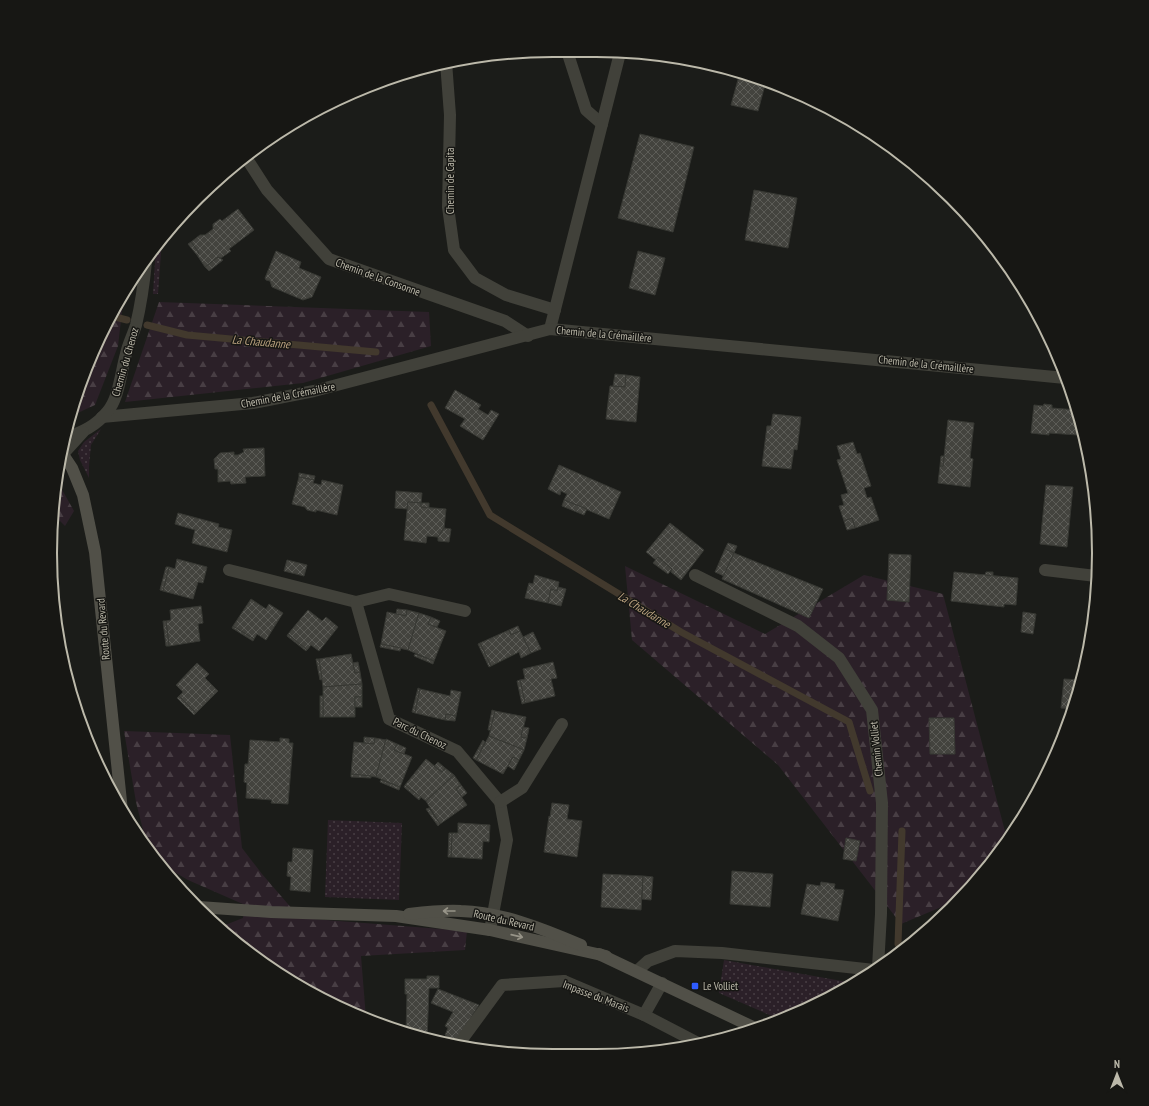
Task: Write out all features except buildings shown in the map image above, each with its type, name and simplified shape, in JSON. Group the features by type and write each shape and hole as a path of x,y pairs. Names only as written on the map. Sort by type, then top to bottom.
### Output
{"main road":[{"name":"Route du Revard","path":"66,459 72,468 83,495 95,552 120,796"},
{"name":"Route du Revard","path":"206,907 271,912 396,916 490,930 606,956"},
{"name":"Route du Revard","path":"396,916 437,911 462,911 492,915 549,931 606,956 749,1025"}],"street":[{"path":"569,57 586,110 602,124"},
{"path":"550,329 619,58"},
{"name":"Chemin de Capita","path":"447,69 450,115 448,207 454,250 475,278 506,295 555,310"},
{"name":"Chemin de la Consonne","path":"248,161 267,190 329,259 504,320 528,336"},
{"name":"Chemin du Chenoz","path":"71,436 84,432 110,415 126,353 135,326 144,289 145,271"},
{"name":"Chemin de la Crémaillère","path":"110,415 253,404 314,391 550,329 1060,377"},
{"path":"69,447 84,432"},
{"path":"229,570 356,602 389,594 465,611"},
{"path":"1045,570 1091,575"},
{"name":"Chemin Volliet","path":"696,575 798,626 839,658 872,710 882,803 881,914 878,961"},
{"name":"Parc du Chenoz","path":"356,602 389,719 456,751 500,802"},
{"path":"490,930 507,840 500,802 522,788 562,724"},
{"path":"637,971 648,961 675,951 722,953 866,969"},
{"name":"Impasse du Marais","path":"462,1040 502,985 564,981 644,1015 691,1039"},
{"name":"Impasse du Marais","path":"644,1015 662,983"}],"green space":[{"path":"161,248 158,294 153,294 155,256"},
{"path":"159,302 429,312 431,346 303,383 125,402"},
{"path":"123,306 118,346 95,405 77,413 95,363"},
{"path":"101,429 91,445 89,478 80,460 78,451 84,442"},
{"path":"61,488 74,511 65,526 58,519"},
{"path":"625,566 765,634 864,575 943,594 1005,833 990,855 946,905 901,924 778,765 632,640"},
{"path":"124,731 230,735 242,848 300,918 467,931 465,950 361,956 366,1012 334,998 305,983 277,965 251,947 225,925 243,918 245,905 188,880 172,871 144,833 136,802"},
{"path":"328,820 402,823 399,900 325,897"},
{"path":"724,960 846,982 815,998 773,1016 719,993"}],"waterway":[{"name":"La Chaudanne","path":"117,317 127,320"},
{"name":"La Chaudanne","path":"147,325 187,335 376,352"},
{"name":"La Chaudanne","path":"431,405 490,515 681,632 849,722 870,791"},
{"path":"899,946 898,944 902,831"}],"place":[{"name":"Le Volliet","path":"695,986"}]}
